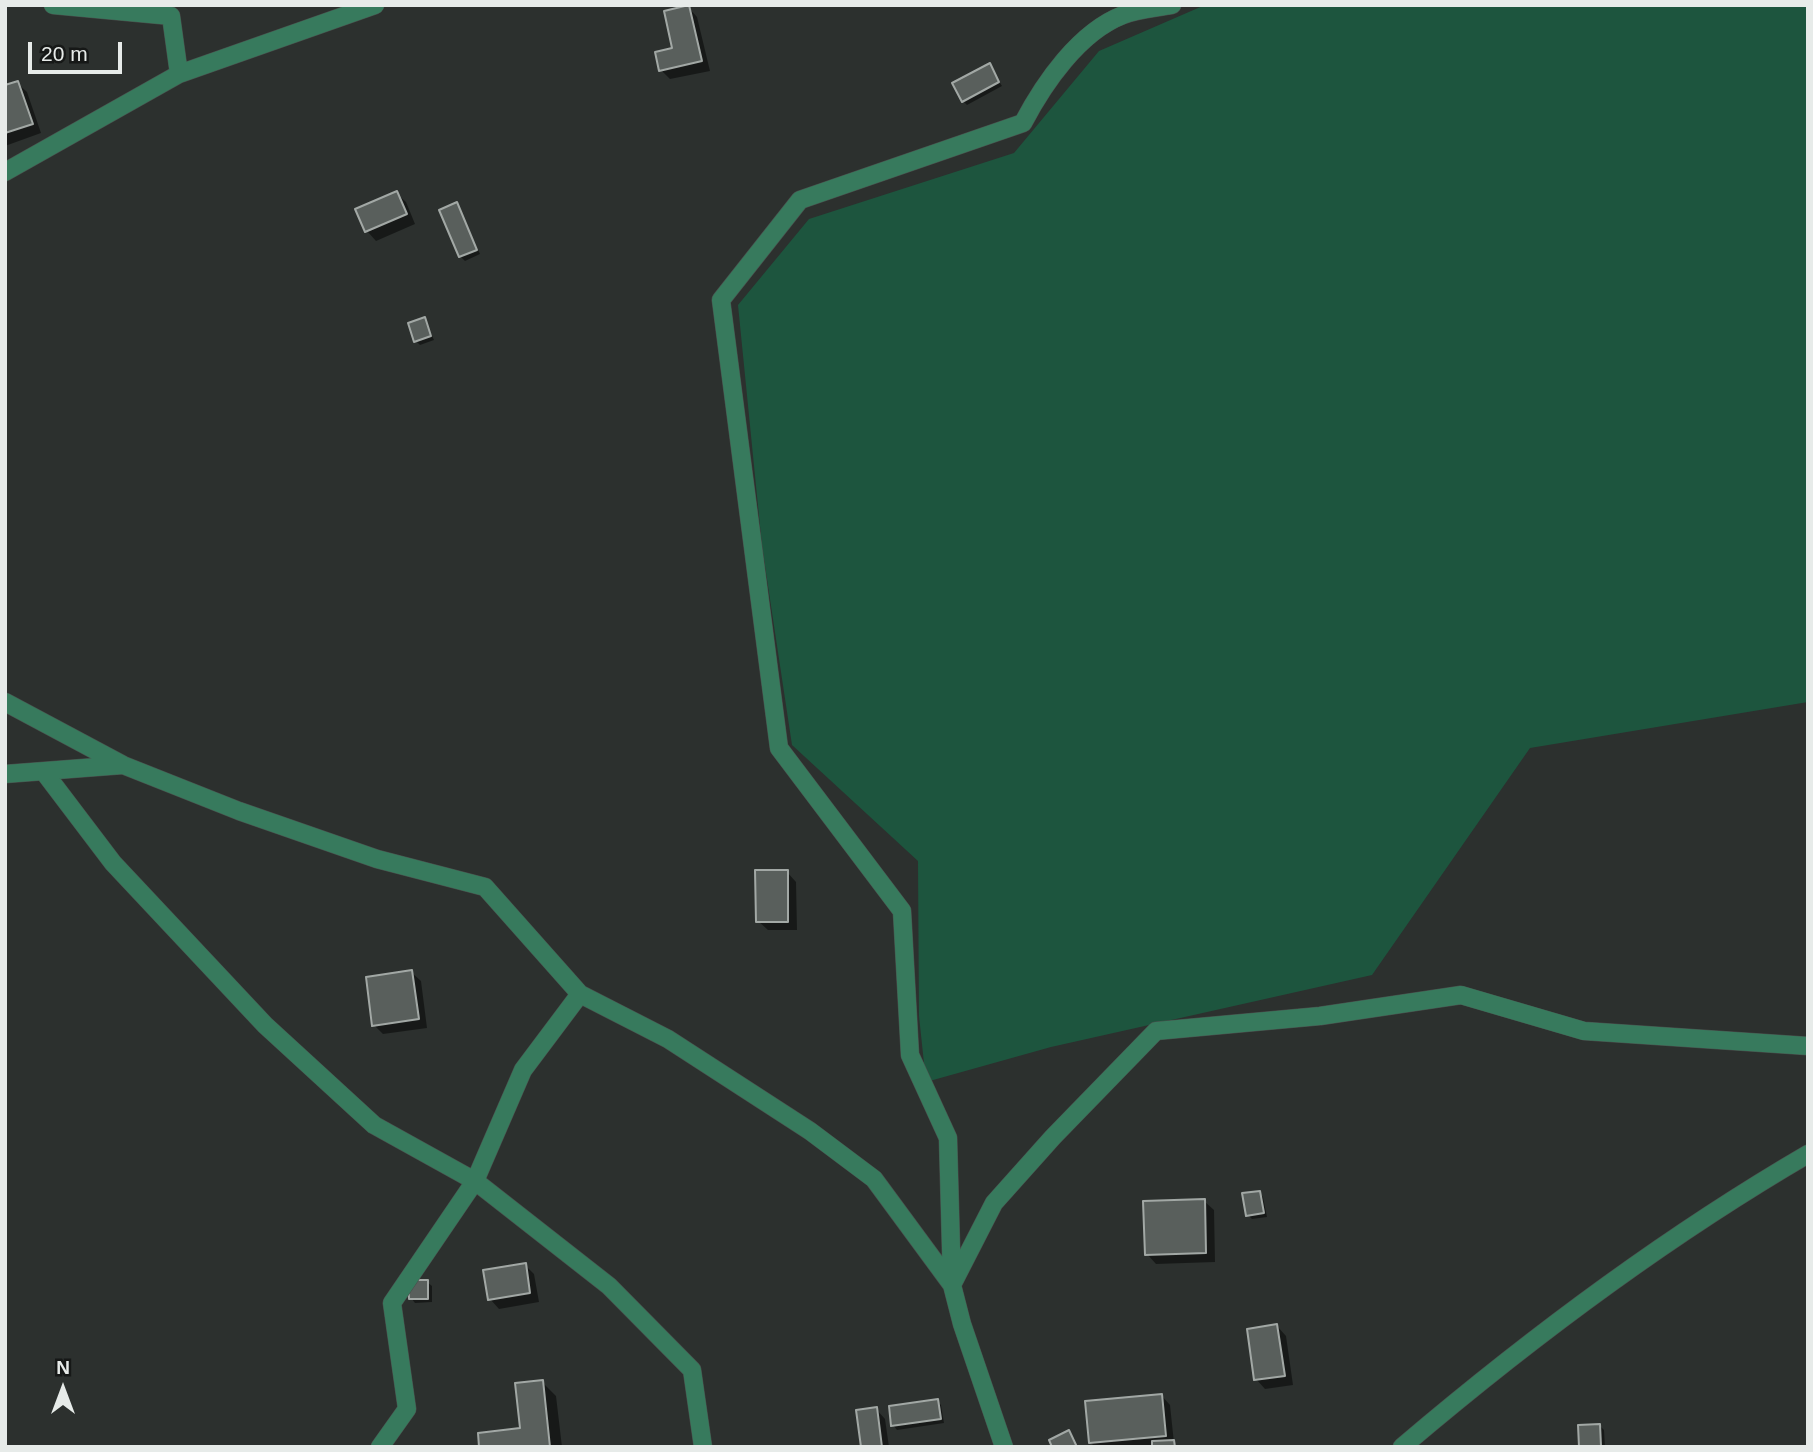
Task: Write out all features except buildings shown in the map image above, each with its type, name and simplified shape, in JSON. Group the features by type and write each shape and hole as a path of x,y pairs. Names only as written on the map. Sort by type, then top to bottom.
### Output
{"street":[{"path":"53,5 171,16 179,75"},
{"path":"5,172 179,75 375,5"},
{"path":"1004,1447 962,1324 952,1285 948,1138 910,1055 902,911 779,748 721,300 800,200 1023,123 1039,93 1088,37 1123,15 1172,5"},
{"path":"5,702 123,765 239,811 377,859 485,887 580,994 668,1039 810,1131 874,1179 952,1285"},
{"path":"5,774 123,765"},
{"path":"44,772 113,863 265,1025 374,1125 475,1181 609,1286 692,1370 703,1447"},
{"path":"380,1447 407,1409 392,1303 475,1181 523,1070 580,994"},
{"path":"952,1285 994,1203 1053,1137 1156,1031 1320,1016 1461,995 1584,1031 1808,1046"},
{"path":"1402,1447 1485,1376 1706,1214 1808,1154"}],"green space":[{"path":"1205,5 1808,5 1808,702 1530,748 1372,975 1051,1047 926,1082 919,1016 918,861 792,745 762,546 738,305 809,219 1014,153 1099,51"}]}
